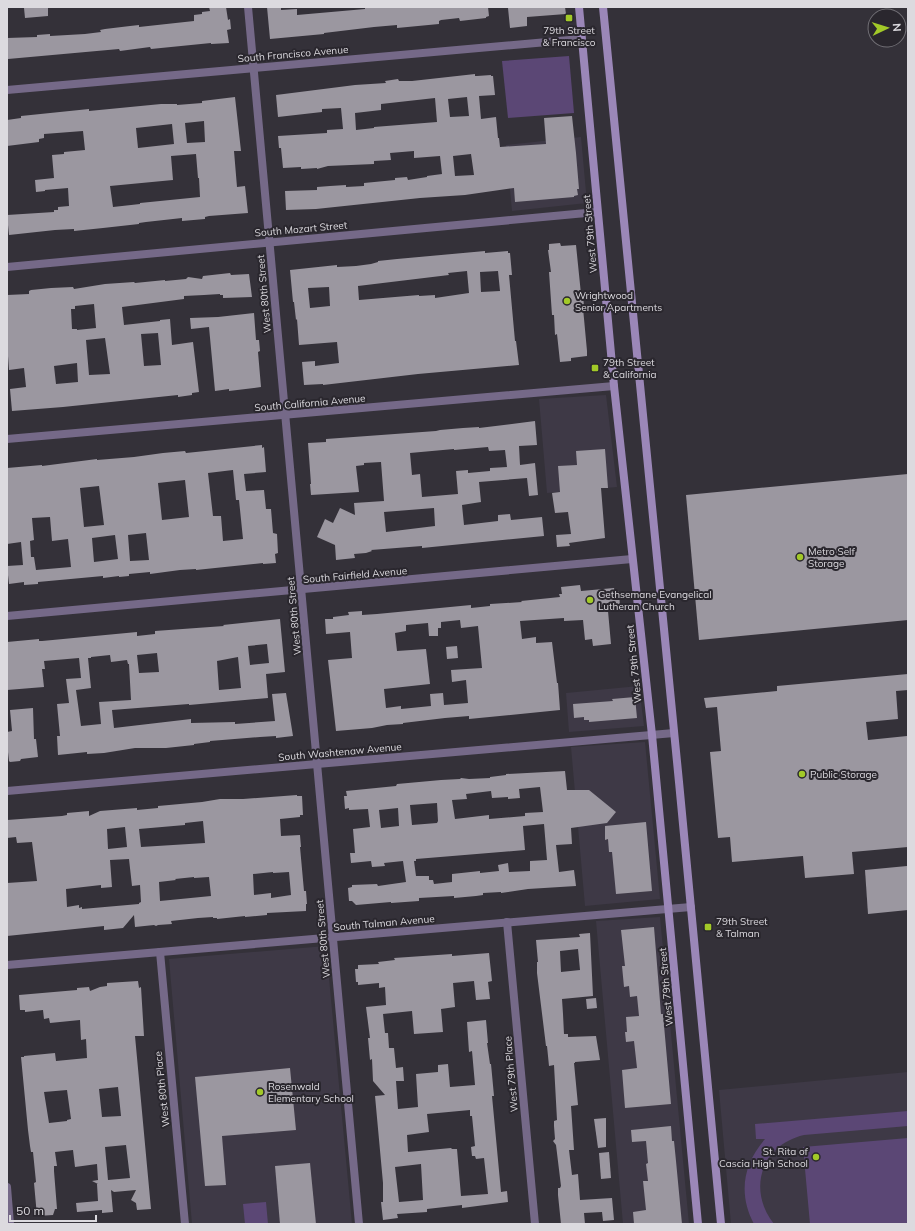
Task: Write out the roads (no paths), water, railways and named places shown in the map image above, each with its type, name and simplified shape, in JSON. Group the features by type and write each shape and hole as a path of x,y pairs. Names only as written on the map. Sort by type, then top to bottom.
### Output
{"main road":[{"name":"West 79th Street","path":"578,7 614,386 652,735 698,1224"},
{"path":"603,7 721,1224"}],"street":[{"name":"West 80th Street","path":"248,7 359,1224"},
{"name":"South Francisco Avenue","path":"7,90 581,39"},
{"name":"South Mozart Street","path":"7,267 597,212"},
{"name":"South California Avenue","path":"7,439 614,386"},
{"name":"South Fairfield Avenue","path":"7,616 632,559"},
{"name":"South Washtenaw Avenue","path":"7,791 674,732"},
{"name":"South Talman Avenue","path":"7,965 691,906"},
{"name":"West 79th Place","path":"507,922 535,1224"},
{"name":"West 80th Place","path":"160,952 185,1224"},
{"path":"7,1187 10,1224"}],"place":[{"name":"79th Street & Francisco","path":"569,18"},
{"name":"Wrightwood Senior Apartments","path":"567,301"},
{"name":"79th Street & California","path":"595,368"},
{"name":"Metro Self Storage","path":"800,557"},
{"name":"Gethsemane Evangelical Lutheran Church","path":"590,600"},
{"name":"Public Storage","path":"802,774"},
{"name":"79th Street & Talman","path":"708,927"},
{"name":"Rosenwald Elementary School","path":"260,1092"},
{"name":"St. Rita of Cascia High School","path":"816,1157"}]}
